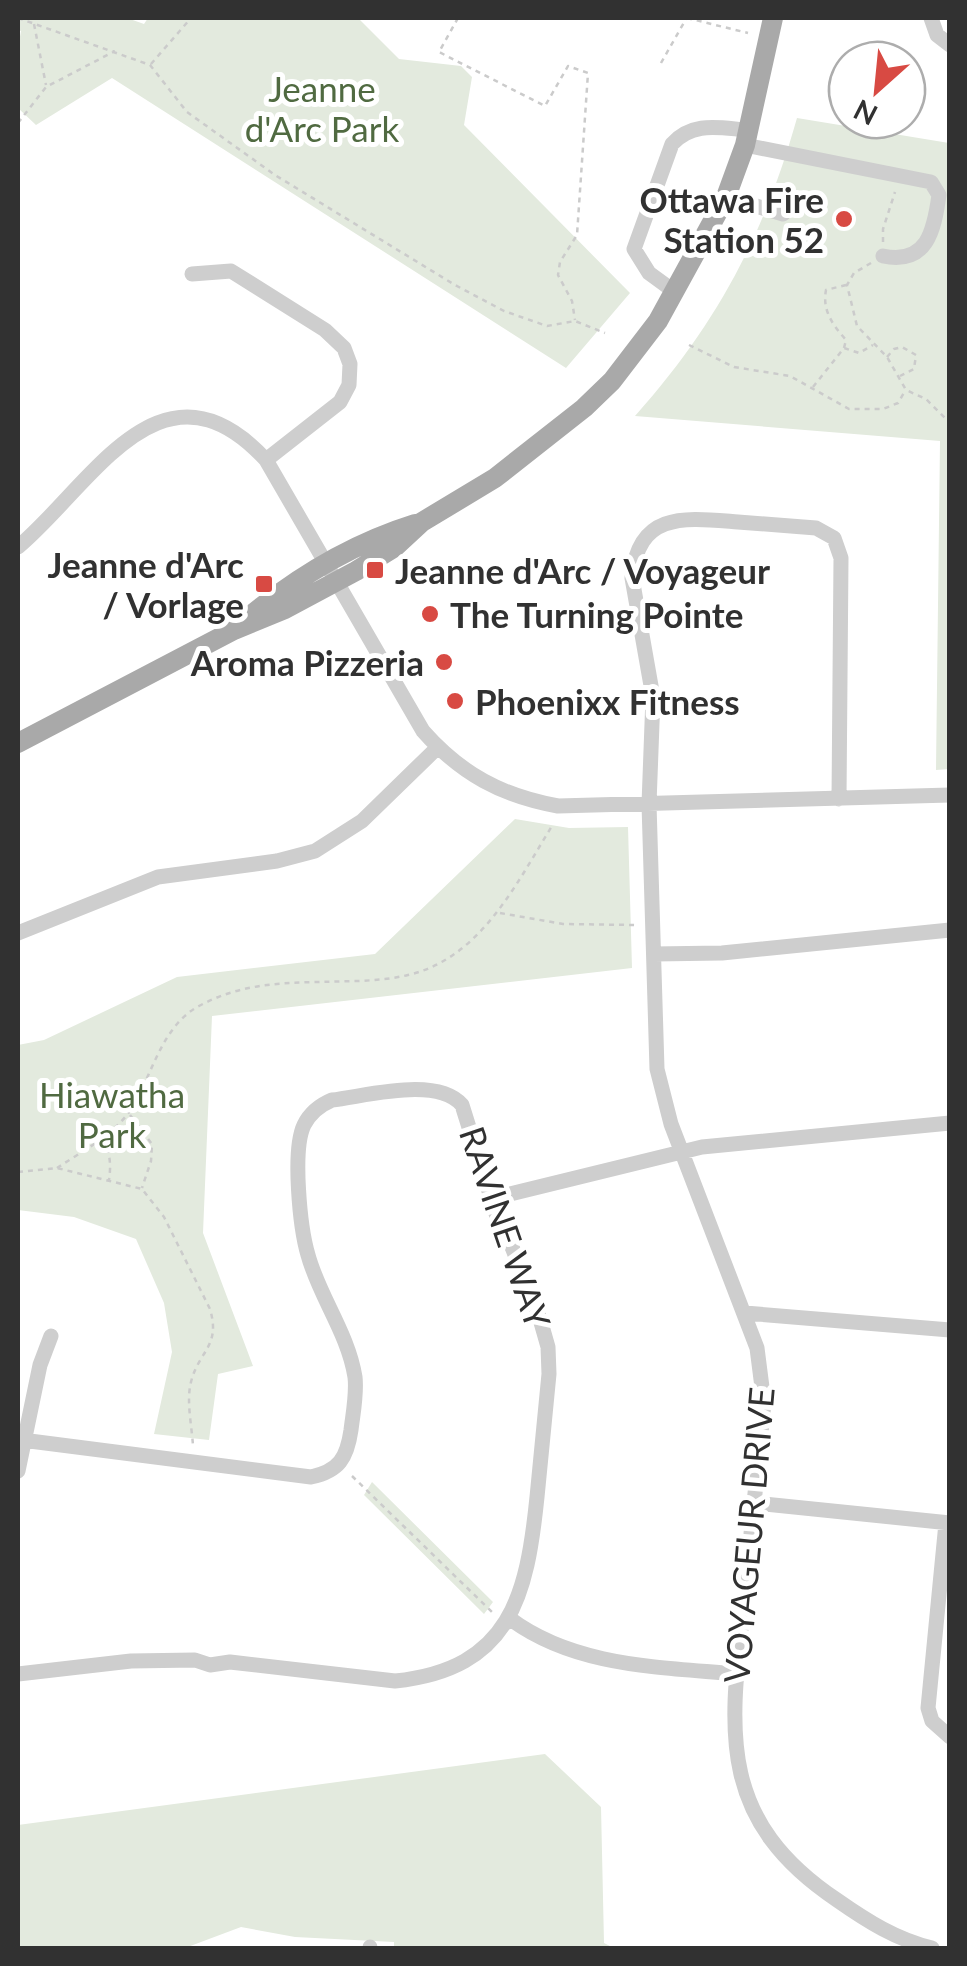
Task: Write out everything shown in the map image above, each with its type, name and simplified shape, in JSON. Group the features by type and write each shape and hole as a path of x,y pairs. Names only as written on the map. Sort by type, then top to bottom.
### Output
{"main road":[{"path":"18,744 234,630 275,596 395,547 422,522 495,478 584,408 640,346 675,292 726,197 747,137 770,24"}],"street":[{"path":"931,18 937,34 950,45"},
{"path":"675,292 649,273 634,250 672,144 695,127 931,182 939,194 929,237 917,254 902,260 883,256"},
{"path":"726,197 783,214"},
{"path":"192,274 230,271 325,330 344,348 350,364 349,385 340,402 266,460"},
{"path":"18,544 127,438 161,421 198,419 218,424 250,442 266,460 400,696 438,747 487,785 538,802 568,806 950,795"},
{"name":"VOYAGEUR DRIVE","path":"839,799 842,558 834,538 816,528 683,518 655,529 641,544 633,562 632,578 653,697 649,804 657,1069 662,1098 681,1152 758,1348 764,1403 732,1718 741,1780 775,1846 802,1874 898,1938 932,1948"},
{"path":"18,934 158,878 277,861 315,851 362,821 438,747"},
{"path":"654,954 722,952 950,930"},
{"name":"RAVINE WAY","path":"18,1674 115,1663 195,1660 210,1665 230,1662 396,1682 452,1667 478,1651 507,1622 524,1584 531,1553 549,1374 548,1347 490,1199 468,1115 454,1096 436,1090 332,1100 305,1123 300,1136 299,1185 308,1253 354,1374 351,1433 340,1465"},
{"path":"490,1199 702,1147 950,1123"},
{"path":"745,1313 950,1330"},
{"path":"18,1471 22,1440 50,1336"},
{"path":"22,1440 311,1477 327,1474 340,1465"},
{"path":"754,1503 948,1523 928,1708 932,1721 950,1737"},
{"path":"507,1622 550,1644 595,1658 737,1674"}],"path":[{"path":"18,18 150,65 187,112 275,175 504,311 547,326 575,321 605,334"},
{"path":"150,65 191,18"},
{"path":"458,18 440,52 544,106 568,66 588,74 578,234 560,262 558,275 572,300 575,321"},
{"path":"661,63 687,18 770,24"},
{"path":"34,22 46,87"},
{"path":"18,123 46,87 116,50"},
{"path":"900,176 882,229 883,256 854,273 848,285 857,326 887,358 906,390 926,399 950,423"},
{"path":"813,386 844,348 846,340 831,324 824,296 832,288 848,285"},
{"path":"689,344 734,367 774,372 813,386 824,398 850,409 883,408 898,403 906,390"},
{"path":"844,348 860,353 874,345"},
{"path":"887,358 894,349 902,347 916,355 914,368 898,377"},
{"path":"57,1168 100,1140 128,1113 173,1029 195,1008 228,992 261,983 383,980 411,975 442,962 467,944 498,912 552,826"},
{"path":"498,912 564,924 653,925"},
{"path":"128,1113 152,1144 142,1189"},
{"path":"100,1140 109,1156 108,1181"},
{"path":"18,1172 57,1168 142,1189 164,1217 215,1325 213,1341 190,1385 193,1450 188,1462"},
{"path":"340,1465 507,1622"}],"green space":[{"name":"Jeanne d'Arc Park","path":"18,18 127,18 144,24 148,18 358,18 399,59 461,66 472,77 464,125 630,293 566,368 112,78 36,125 18,108"},
{"path":"797,118 827,123 827,140 927,139 949,143 949,769 936,770 940,441 635,416 714,312 753,239"},
{"name":"Hiawatha Park","path":"515,819 569,828 628,827 632,968 212,1016 203,1233 253,1366 218,1374 209,1440 154,1434 172,1352 164,1303 136,1239 74,1217 18,1210 18,1045 44,1040 177,977 375,954"},
{"path":"372,1482 493,1602 484,1614 364,1495"},
{"path":"545,1754 601,1807 604,1943 614,1948 394,1948 394,1942 295,1937 241,1927 185,1948 18,1948 18,1825"}],"place":[{"name":"Ottawa Fire Station 52","path":"844,219"},
{"name":"Jeanne d'Arc / Voyageur","path":"375,570"},
{"name":"Jeanne d'Arc / Vorlage","path":"264,584"},
{"name":"The Turning Pointe","path":"430,614"},
{"name":"Aroma Pizzeria","path":"444,662"},
{"name":"Phoenixx Fitness","path":"455,701"}]}
